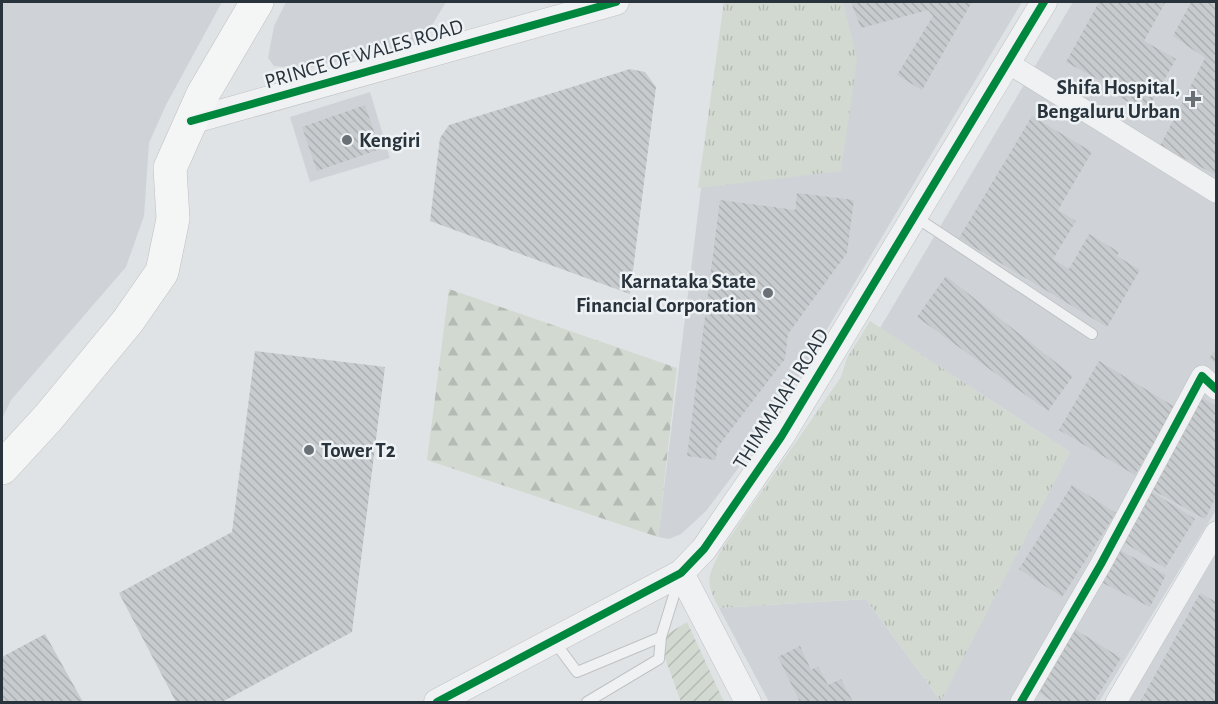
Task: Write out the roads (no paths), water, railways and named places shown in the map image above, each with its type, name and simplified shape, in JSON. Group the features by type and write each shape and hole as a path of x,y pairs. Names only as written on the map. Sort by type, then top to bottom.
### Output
{"main road":[{"path":"2,468 48,418 128,321 162,272 173,219 170,168 203,94 257,2"}],"street":[{"name":"PRINCE OF WALES ROAD","path":"191,121 616,2"},
{"name":"THIMMAIAH ROAD","path":"437,702 681,573 704,549 781,437 1044,2"},
{"path":"1008,63 1216,192"},
{"path":"1021,702 1101,564 1202,376 1216,389"},
{"path":"1116,702 1216,532"},
{"path":"681,573 748,702"}],"lane":[{"path":"914,216 1092,334"},
{"path":"590,702 659,659 661,637 681,573"},
{"path":"554,640 577,672 661,637"}],"place":[{"name":"Shifa Hospital, Bengaluru Urban","path":"1193,99"},
{"name":"Kengiri","path":"347,140"},
{"name":"Karnataka State Financial Corporation","path":"768,293"},
{"name":"Tower T2","path":"309,450"}]}
